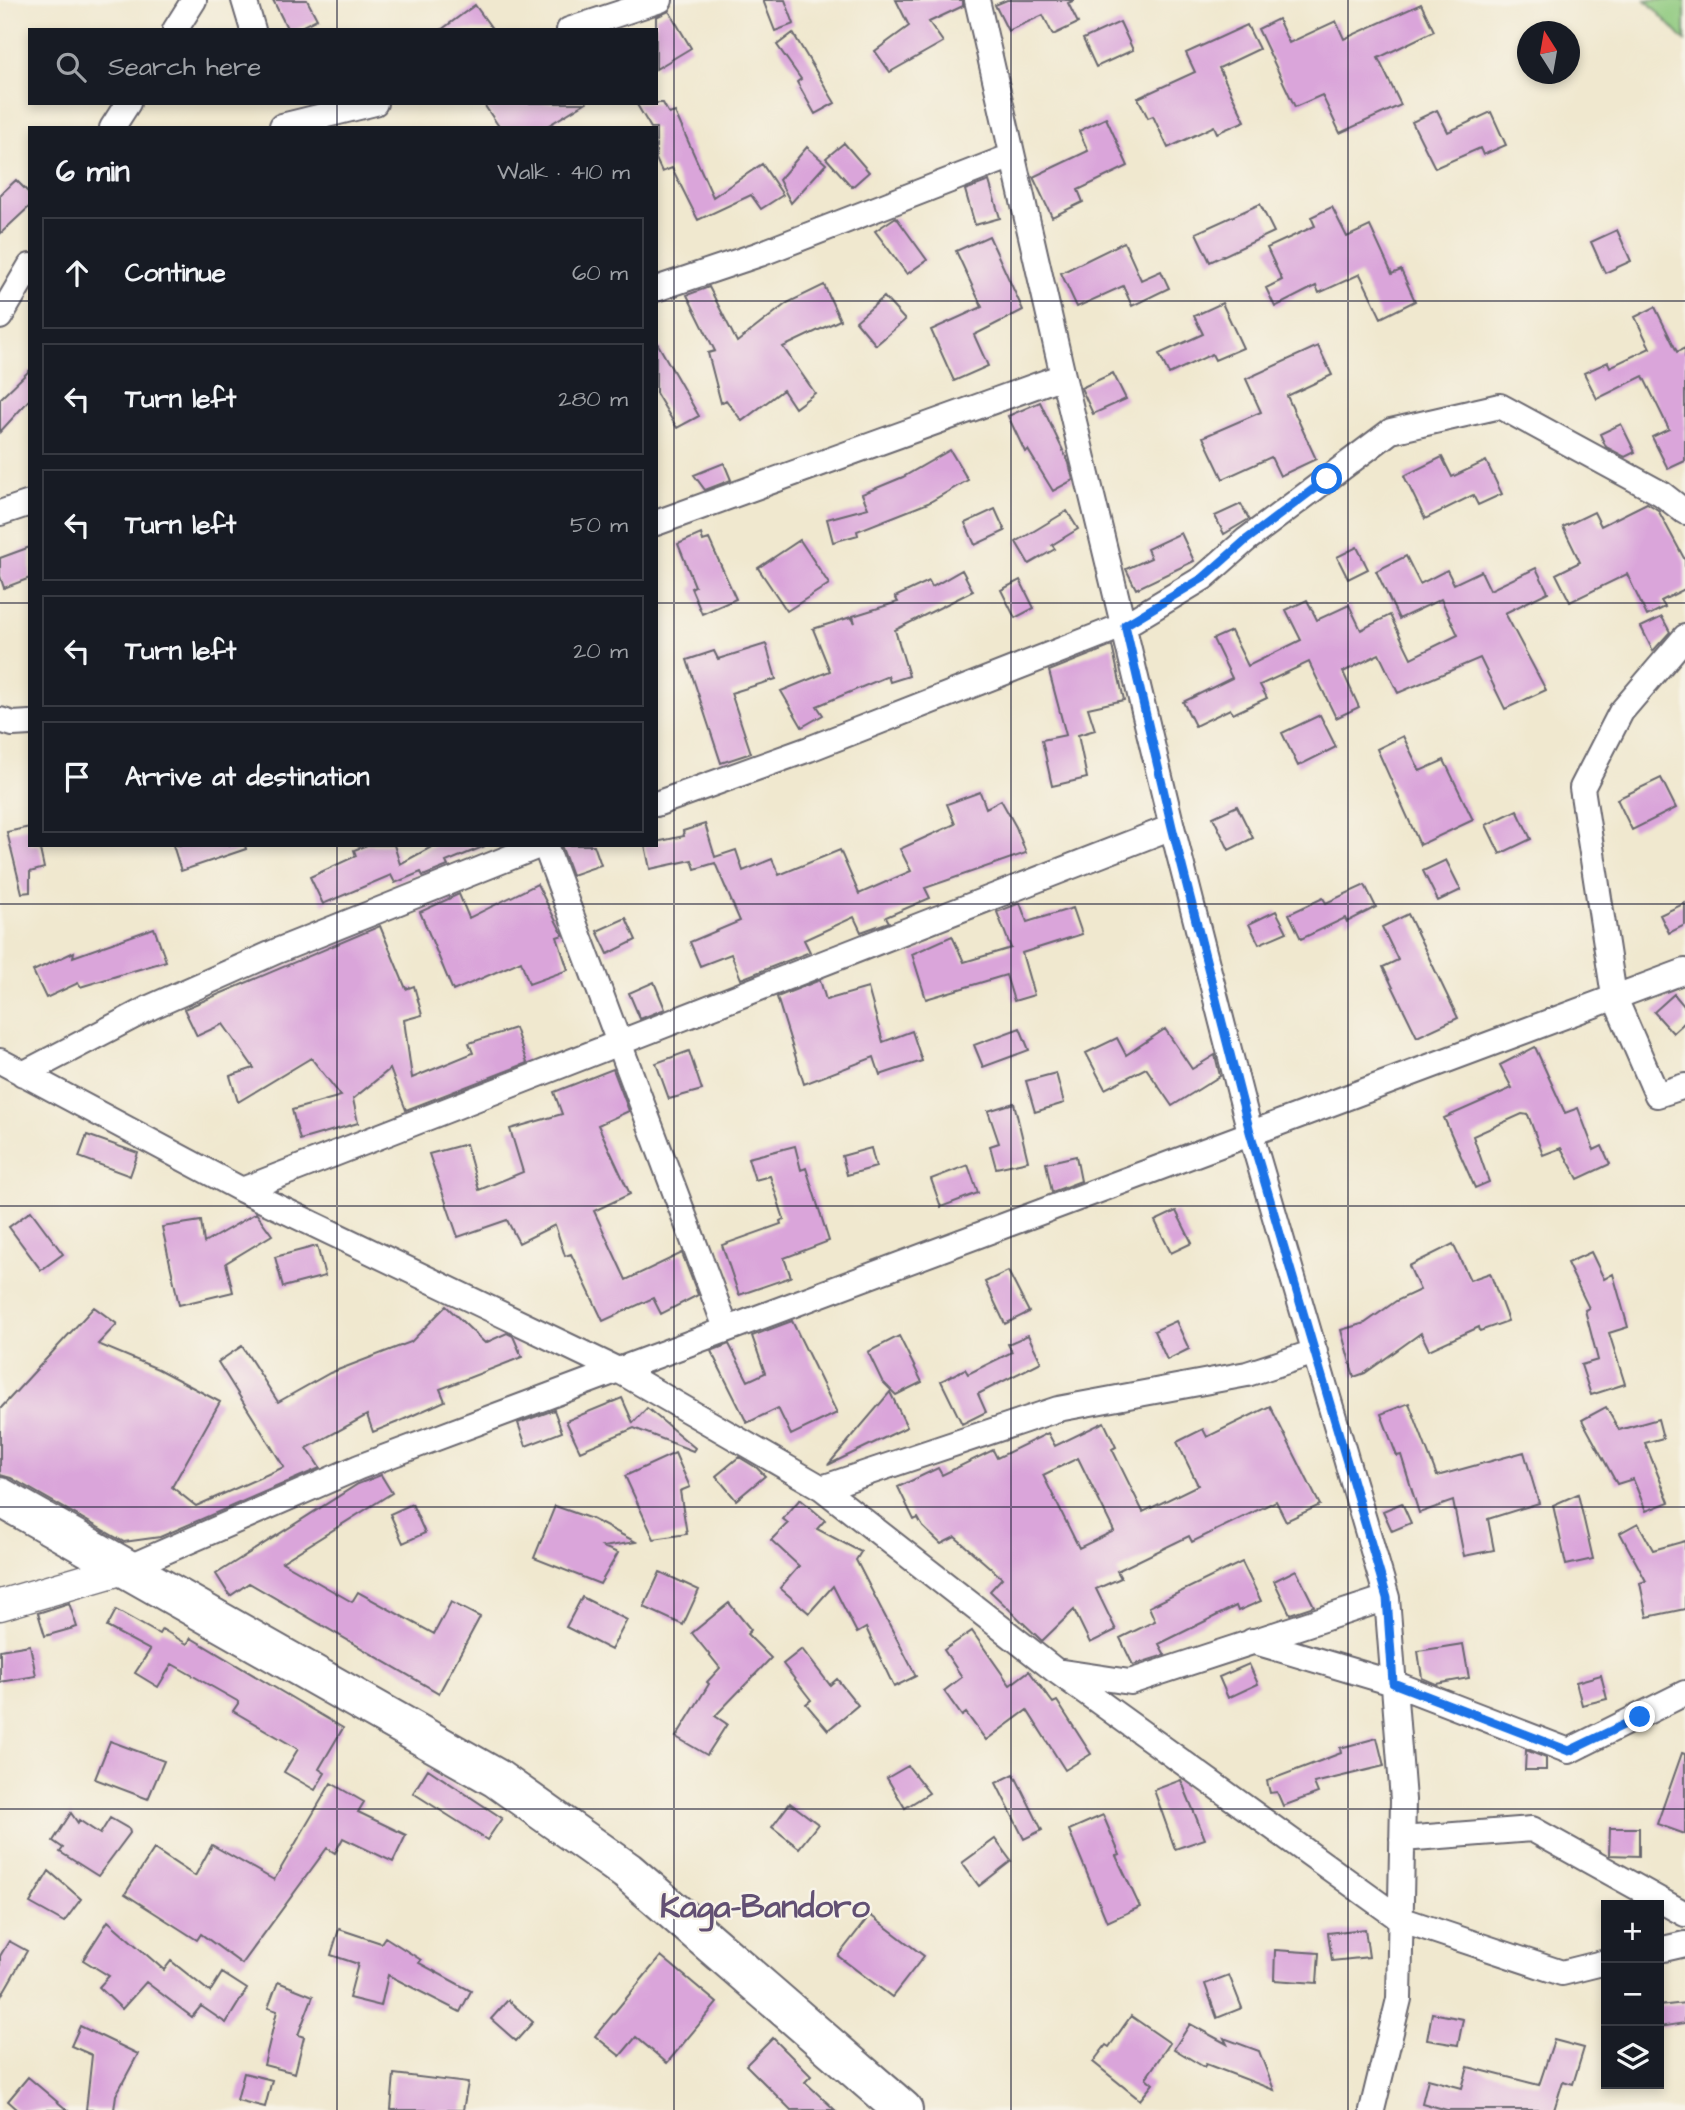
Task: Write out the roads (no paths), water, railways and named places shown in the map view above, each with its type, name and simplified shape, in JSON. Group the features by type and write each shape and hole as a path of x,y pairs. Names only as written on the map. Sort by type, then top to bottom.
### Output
{"main road":[{"path":"0,1497 496,1778 627,1871 903,2110"}],"street":[{"path":"176,28 194,0"},
{"path":"244,0 252,28"},
{"path":"575,28 660,0"},
{"path":"977,0 1063,376 1172,827 1250,1132 1387,1598 1402,1800 1399,1999 1372,2110"},
{"path":"113,126 127,105"},
{"path":"280,119 362,105"},
{"path":"658,288 773,249 1012,156"},
{"path":"0,317 28,268"},
{"path":"658,522 1063,376"},
{"path":"658,803 809,748 1125,625 1203,578 1246,540 1391,431 1500,406 1662,494 1685,512"},
{"path":"0,513 28,504"},
{"path":"1685,637 1621,712 1582,788 1615,996 1657,1096 1685,1086"},
{"path":"0,720 13,724 28,723"},
{"path":"242,1190 1172,827"},
{"path":"23,1074 164,1001 277,951 538,847"},
{"path":"544,847 726,1328"},
{"path":"0,1605 127,1567 359,1467 1685,971"},
{"path":"0,1061 242,1190 616,1369 822,1488 1056,1671 1401,1919 1562,1973 1602,1963"},
{"path":"822,1488 1058,1409 1247,1374 1315,1352"},
{"path":"1056,1671 1130,1682 1387,1598"},
{"path":"1252,1642 1393,1683 1569,1751 1685,1693"},
{"path":"1402,1839 1532,1829 1685,1914"},
{"path":"1664,1949 1685,1944"}],"district":[{"name":"Kaga-Bandoro","path":"765,1905"}]}
